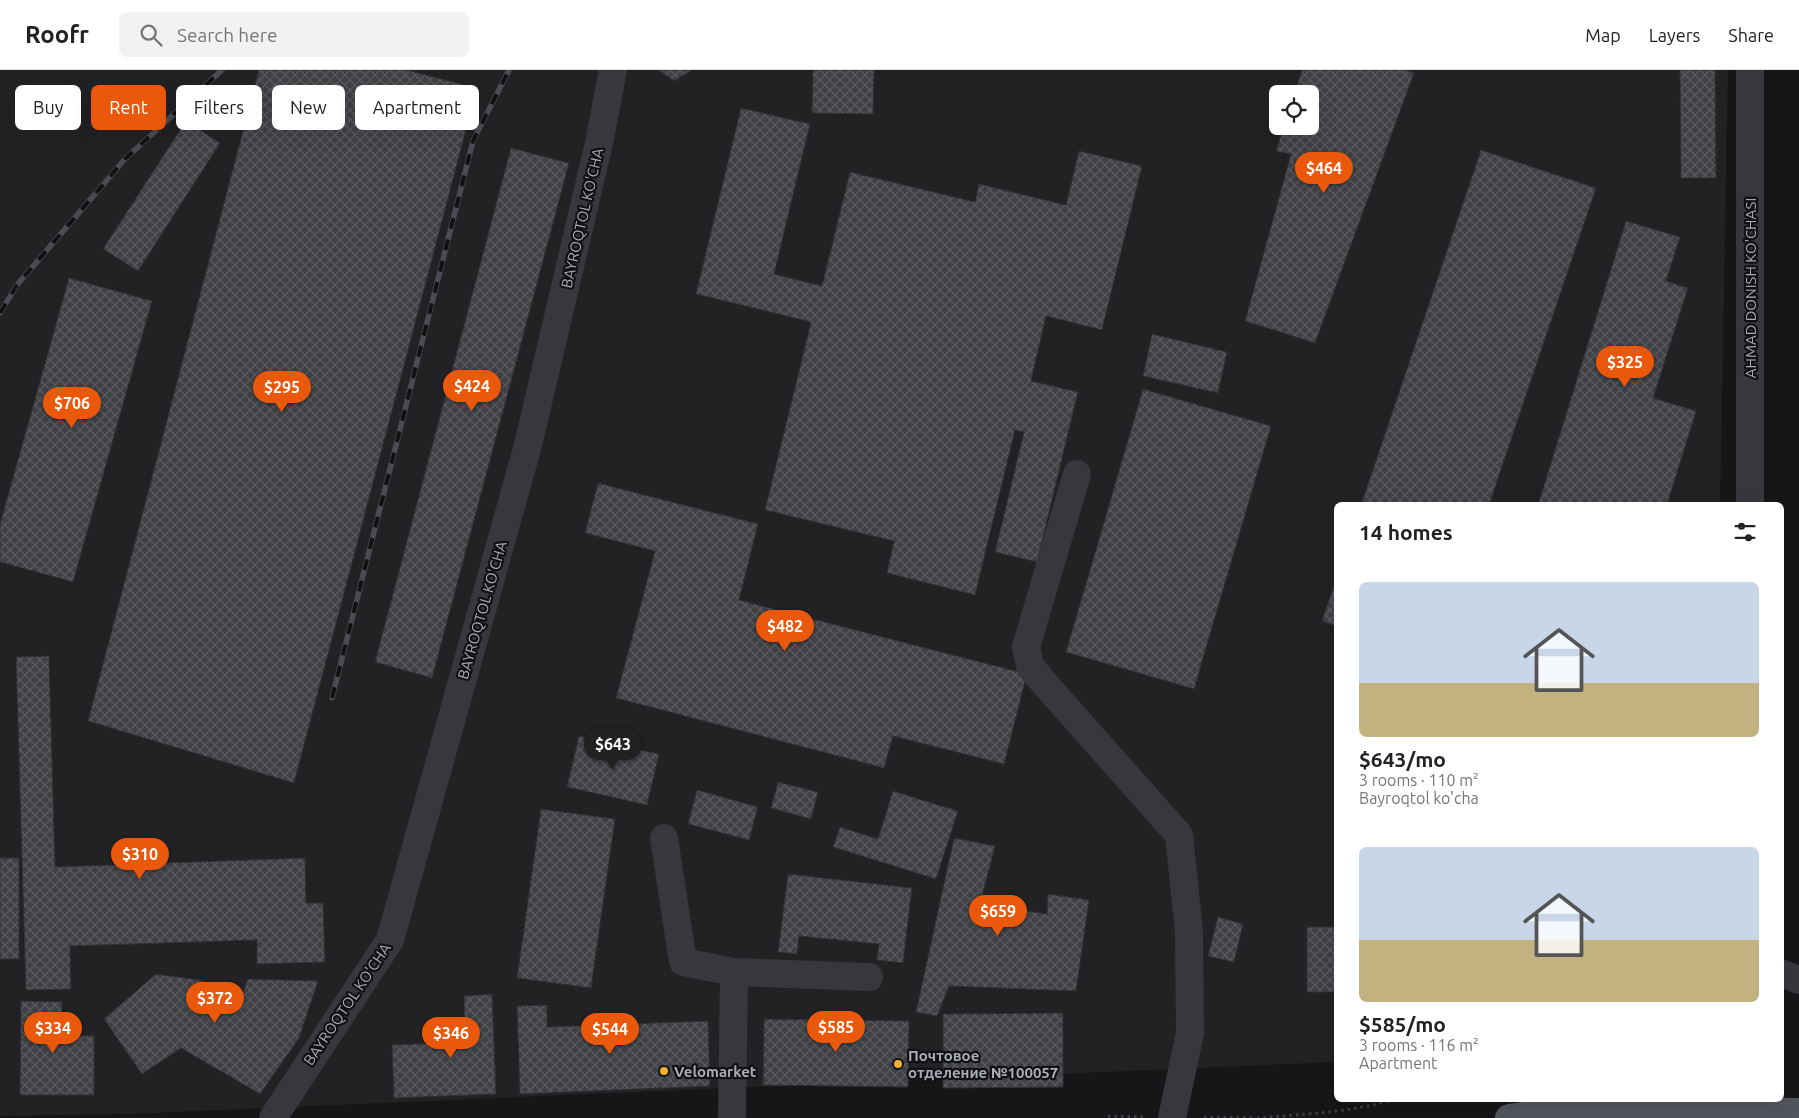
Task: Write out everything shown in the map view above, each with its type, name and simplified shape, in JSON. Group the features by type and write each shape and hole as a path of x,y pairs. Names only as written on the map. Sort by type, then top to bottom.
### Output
{"main road":[{"path":"1509,1118 1529,1115 1685,1111 1752,1110 1799,1112"}],"street":[{"name":"BAYROQTOL KO'CHA","path":"272,1118 390,940 528,445 599,143 613,70"},
{"name":"AHMAD DONISH KO'CHASI","path":"1750,70 1750,502"},
{"path":"1077,474 1026,647 1030,666 1044,684 1179,835 1189,932 1190,1033 1172,1118"},
{"path":"664,838 683,962 734,972 869,977"},
{"path":"732,1118 734,972"},
{"path":"1784,974 1799,980"}],"path":[{"path":"1256,1118 1341,1110 1386,1102"}],"shaded area":[{"path":"0,70 1728,70 1720,502 1334,502 1334,1062 127,1114 0,1116"}],"building":[{"path":"259,70 406,70 465,85 355,85 355,130 466,130 294,783 88,721 243,130 262,130 262,85 255,85"},
{"path":"659,70 692,70 674,81"},
{"path":"813,70 874,70 873,114 812,113"},
{"path":"1302,70 1405,70 1414,73 1315,343 1245,321 1291,154 1276,151 1281,135 1319,135 1319,85 1297,85"},
{"path":"1680,70 1715,70 1716,178 1681,178"},
{"path":"741,108 810,124 774,274 822,286 850,172 975,202 979,184 1066,205 1079,151 1142,166 1102,330 1046,316 1031,381 1078,392 1037,562 995,552 1024,432 1015,430 975,595 887,573 894,541 765,510 811,322 696,294"},
{"path":"180,130 200,130 220,143 138,271 103,249"},
{"path":"511,148 569,163 432,678 375,662"},
{"path":"1481,150 1596,188 1490,502 1362,502"},
{"path":"1626,221 1680,237 1666,281 1688,288 1653,398 1696,411 1668,502 1539,502"},
{"path":"69,278 152,301 73,582 0,562 0,524"},
{"path":"1152,334 1227,352 1218,393 1143,376"},
{"path":"1143,389 1271,426 1194,689 1066,652"},
{"path":"598,483 758,524 739,600 1027,674 1004,764 893,736 884,768 616,698 655,551 585,533"},
{"path":"1334,585 1334,625 1322,621"},
{"path":"49,656 55,867 305,858 306,903 323,903 325,962 257,964 257,940 70,946 71,989 26,990 16,657"},
{"path":"579,736 659,754 647,805 567,787"},
{"path":"778,782 818,792 811,819 771,808"},
{"path":"697,790 758,807 749,840 688,824"},
{"path":"893,791 958,811 936,879 833,847 840,827 878,839"},
{"path":"541,809 615,819 591,988 517,978"},
{"path":"954,838 995,846 980,904 1047,914 1048,894 1089,900 1076,991 949,986 937,1016 916,1012"},
{"path":"0,858 19,858 19,959 0,959"},
{"path":"788,874 912,888 903,963 877,960 879,944 799,936 797,954 778,952"},
{"path":"1218,917 1243,924 1234,962 1208,956"},
{"path":"1307,927 1334,927 1334,992 1307,992"},
{"path":"156,974 199,980 243,992 248,979 318,981 299,1038 260,1094 181,1048 142,1074 104,1019"},
{"path":"492,994 496,1094 394,1098 392,1045 465,1042 464,996"},
{"path":"21,1001 62,1002 61,1036 94,1036 94,1095 20,1095"},
{"path":"547,1005 547,1027 708,1021 710,1086 520,1094 517,1006"},
{"path":"1063,1013 1063,1087 943,1088 943,1014"},
{"path":"764,1019 909,1021 908,1087 763,1085"}],"railway":[{"path":"0,313 17,285 125,159 222,70"},
{"path":"332,698 473,141 509,70"}],"place":[{"name":"Почтовое отделение №100057","path":"898,1064"},
{"name":"Velomarket","path":"664,1071"}]}
